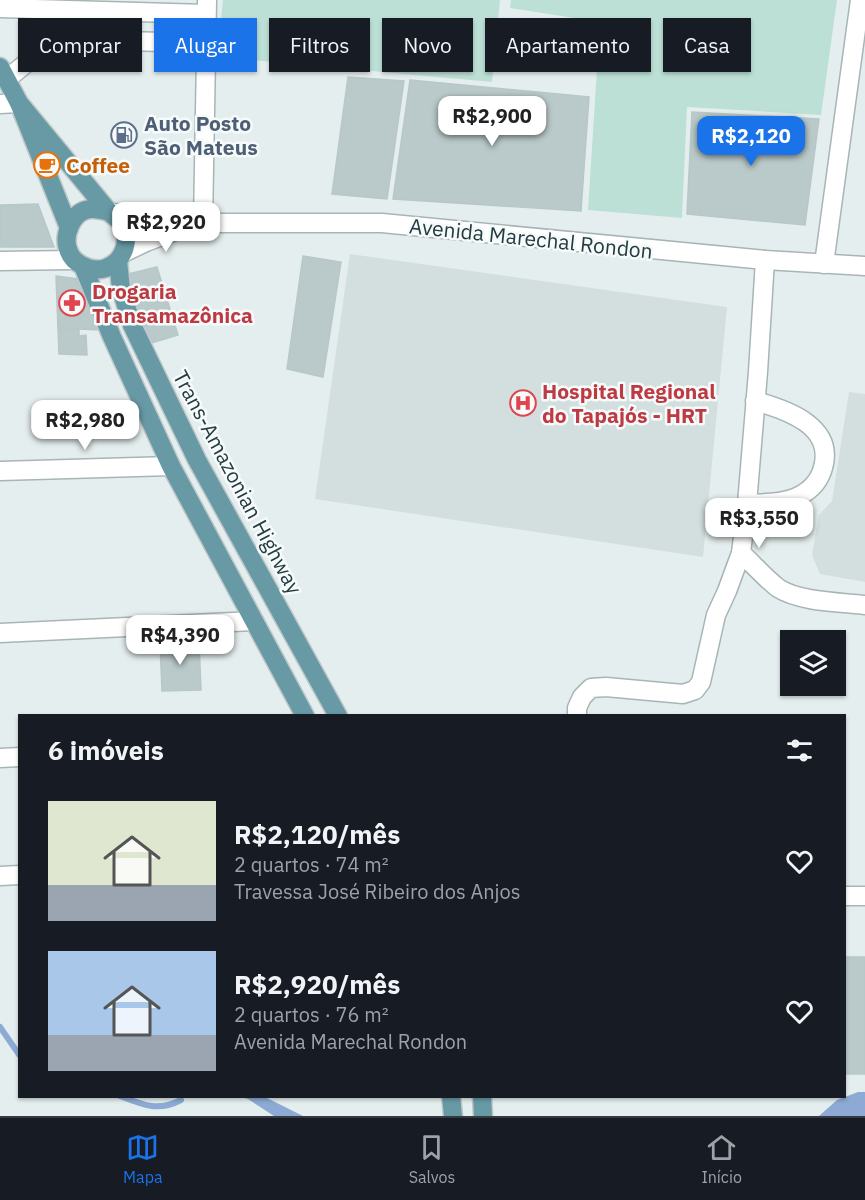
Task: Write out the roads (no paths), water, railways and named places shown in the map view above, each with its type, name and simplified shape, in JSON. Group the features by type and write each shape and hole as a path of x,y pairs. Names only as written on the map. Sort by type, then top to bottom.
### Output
{"main road":[{"path":"4,73 19,103 69,228"},
{"path":"19,103 109,212 120,221 125,232 126,243 120,257 103,269 79,263"},
{"path":"109,212 96,208 85,210 76,216 66,239 68,250 79,263 171,466 304,714"},
{"name":"Trans-Amazonian Highway","path":"120,257 122,289 132,325 197,460 338,714"},
{"path":"451,1098 453,1116"},
{"path":"482,1098 483,1116"}],"street":[{"path":"824,264 860,0"},
{"path":"0,8 89,11 206,7"},
{"path":"89,11 89,18"},
{"path":"4,73 18,66"},
{"path":"200,223 205,72"},
{"path":"0,104 19,103"},
{"name":"Avenida Marechal Rondon","path":"109,212 200,223 382,223 765,260 865,266"},
{"name":"Avenida Marechal Rondon","path":"120,257 146,242 200,223"},
{"path":"577,714 582,696 591,688 606,687 683,694 696,690 701,682 716,615 741,553 747,504 765,260"},
{"path":"0,261 79,263"},
{"path":"747,504 774,503 792,499 807,492 819,480 825,453 821,439 796,415 779,407 755,401"},
{"path":"0,471 171,466"},
{"path":"741,553 779,588 795,595 865,605"},
{"path":"0,633 254,621"},
{"path":"0,758 18,757"},
{"path":"0,876 18,875"},
{"path":"846,896 865,896"}],"water":[{"path":"865,1092 865,1116 819,1116 837,1100"},
{"path":"244,1098 267,1098 303,1116 274,1116"}],"waterway":[{"path":"0,1027 18,1053"},
{"path":"126,1098 150,1106 165,1106 181,1100"}],"place":[{"name":"Auto Posto São Mateus","path":"124,135"},
{"name":"Coffee","path":"47,165"},
{"name":"Drogaria Transamazônica","path":"72,303"},
{"name":"Hospital Regional do Tapajós - HRT","path":"523,403"}]}
